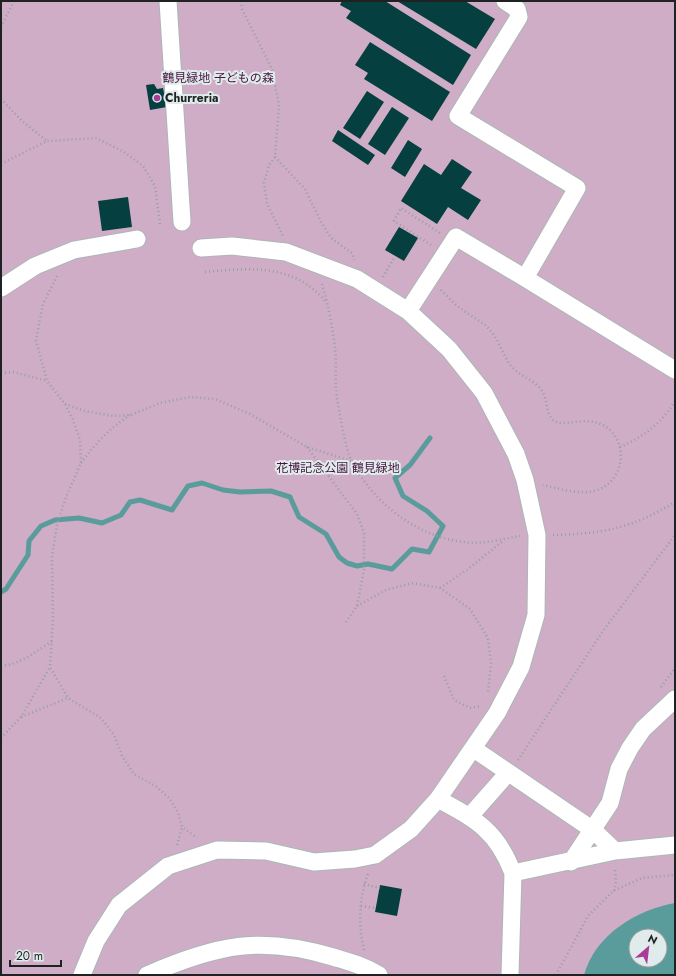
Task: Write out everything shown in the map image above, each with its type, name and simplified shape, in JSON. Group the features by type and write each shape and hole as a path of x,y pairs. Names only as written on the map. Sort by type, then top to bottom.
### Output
{"street":[{"path":"168,1 182,222"},
{"path":"505,1 517,9 519,17 458,116 577,188 525,278"},
{"path":"408,311 456,237 675,370"},
{"path":"1,288 35,266 74,250 137,239"},
{"path":"82,975 96,941 119,905 168,866 217,850 266,851 314,862 355,859 375,855 410,829 438,799 474,749 497,713 522,667 536,615 537,535 525,480 516,454 484,393 449,349 408,311 357,279 286,252 232,246 202,248"},
{"path":"571,862 610,803 619,769 630,748 643,729 675,699"},
{"path":"474,749 593,830 615,851"},
{"path":"470,816 508,773"},
{"path":"438,799 470,816 493,835 506,854 513,873 510,975"},
{"path":"513,873 571,862 615,851 675,845"},
{"path":"147,975 187,958 235,945 275,945 319,953 374,972"}],"path":[{"path":"1,27 14,1"},
{"path":"241,1 242,9 272,69 279,105 275,158 269,165 264,183 267,204 282,235 286,252"},
{"path":"1,99 23,122 47,141"},
{"path":"1,164 47,141 96,138 124,152 143,166 155,186 160,224"},
{"path":"275,158 305,189 321,222 331,238 352,253 359,271 357,279"},
{"path":"401,208 438,230 448,249 394,221 401,208"},
{"path":"375,291 395,256"},
{"path":"316,263 326,302 335,349 336,389 352,461 368,486 385,505 409,524 444,538 465,543 503,540 524,536 596,532 618,528 651,517 675,502"},
{"path":"205,272 248,268 272,270 302,280 326,302"},
{"path":"59,273 43,304 36,340 47,381 65,404 73,420 80,440 81,463"},
{"path":"429,278 462,309 489,329 513,368 542,390 547,411 552,420 557,423 566,424 583,420 601,424 615,436 620,447 621,461 616,474 600,489 579,492 537,484 525,480"},
{"path":"1,373 14,372 47,381"},
{"path":"1,738 21,717 50,667 52,641 52,556 57,525 66,497 81,463 99,440 116,424 131,414 160,403 190,397 214,399 250,414 307,446 352,461"},
{"path":"620,447 632,442 650,430 666,415 675,401"},
{"path":"65,404 85,411 113,416 131,414"},
{"path":"307,446 357,514 364,533 364,570 357,606 346,622"},
{"path":"508,773 603,631 675,535"},
{"path":"440,588 468,569 503,540"},
{"path":"357,606 386,590 413,583 440,588 470,609 488,638 491,663 488,698"},
{"path":"1,666 8,665 36,652 52,641"},
{"path":"50,667 68,698 101,718 114,735 122,756 134,774 157,787 169,798 178,812 182,827 203,843 217,850"},
{"path":"444,676 454,700 470,708 487,705"},
{"path":"21,717 68,698"},
{"path":"613,891 616,882 615,851"},
{"path":"374,972 363,946 360,917 364,884 375,855"},
{"path":"556,975 588,916 613,891 642,878 675,875"},
{"path":"364,884 380,888"},
{"path":"361,906 376,908"}],"green space":[{"name":"花博記念公園 鶴見緑地","path":"1,1 675,1 675,975 1,975"}],"water":[{"path":"675,903 675,975 584,975 589,961 607,936 632,918 660,906"}],"building":[{"path":"342,1 385,1 471,55 453,85 346,18 351,11 340,5"},
{"path":"397,1 465,1 495,19 476,49"},
{"path":"370,42 450,92 432,121 364,79 368,73 355,65"},
{"name":"Churreria","path":"154,84 157,89 163,88 167,107 150,110 146,85"},
{"path":"367,91 384,102 360,139 343,128"},
{"path":"392,107 409,118 385,155 368,144"},
{"path":"338,130 375,155 368,165 332,141"},
{"path":"408,140 422,149 405,177 391,168"},
{"path":"452,159 472,172 461,188 481,200 468,220 448,207 437,224 401,201 424,164 441,175"},
{"path":"128,197 132,227 102,231 98,201"},
{"path":"399,227 418,238 404,261 385,250"},
{"path":"380,885 402,889 397,916 375,912"}],"waterway":[{"path":"1,592 6,589 28,555 29,541 41,526 55,520 79,518 102,523 121,515 130,502 140,500 172,510 188,486 202,483 223,490 240,492 271,491 290,497 299,517 326,534 339,557 347,563 357,566 368,564 392,569 412,549 429,552 443,526 427,511 403,496 395,478 410,465 430,438"}],"place":[{"name":"Churreria","path":"157,98"}],"park label":[{"name":"鶴見緑地 子どもの森","path":"218,78"}]}
